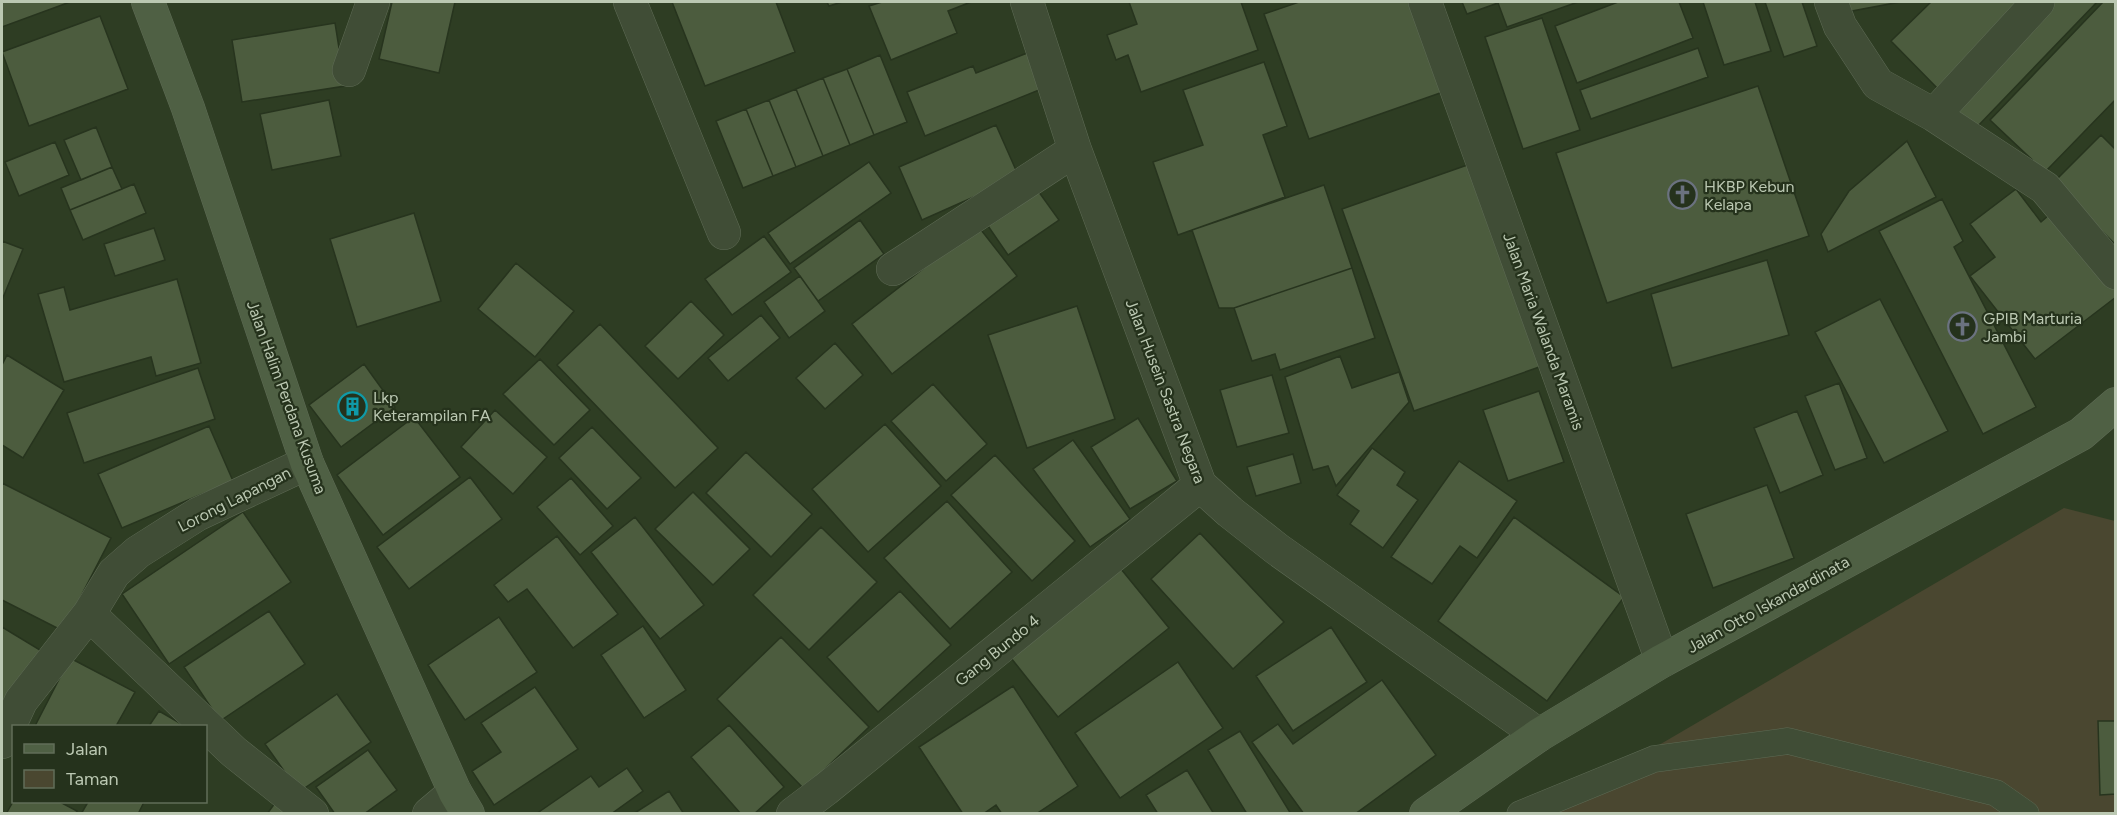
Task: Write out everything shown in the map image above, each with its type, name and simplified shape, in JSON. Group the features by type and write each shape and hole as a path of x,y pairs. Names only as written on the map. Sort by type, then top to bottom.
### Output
{"main road":[{"name":"Jalan Halim Perdana Kusuma","path":"148,2 188,108 307,463 462,803"},
{"name":"Jalan Otto Iskandardinata","path":"1426,813 1539,735 1662,661 2081,434 2115,404"}],"street":[{"path":"349,70 374,2"},
{"path":"630,2 724,234"},
{"name":"Jalan Husein Sastra Negara","path":"1027,2 1075,150 1200,485 1277,549 1539,735"},
{"name":"Jalan Maria Walanda Maramis","path":"1425,2 1662,661"},
{"path":"1831,2 1840,26 1878,84 1934,115 2045,188 2115,273"},
{"path":"1934,115 2038,2"},
{"path":"893,269 1075,150"},
{"name":"Lorong Lapangan","path":"2,742 21,701 89,614 114,573 138,552 198,514 307,463"},
{"name":"Gang Bundo 4","path":"793,813 1200,485"},
{"path":"89,614 206,725"},
{"path":"207,726 234,752 312,813"},
{"path":"429,813 462,803"}],"lane":[{"path":"1520,813 1654,759 1788,741 1996,793 2026,813"}],"green space":[{"path":"2064,508 2115,521 2115,813 1541,814"}],"building":[{"path":"2,2 70,2 2,27"},
{"path":"392,2 455,2 439,73 379,59"},
{"path":"672,2 776,2 795,52 705,86"},
{"path":"827,2 842,2 829,6"},
{"path":"882,2 971,2 948,11 957,33 891,60 869,6"},
{"path":"1129,2 1241,2 1258,50 1141,92 1128,55 1116,60 1107,35 1137,24"},
{"path":"1299,2 1411,2 1443,92 1309,139 1264,14"},
{"path":"1462,2 1578,2 1507,27 1498,3 1467,14"},
{"path":"1618,2 1679,2 1693,38 1577,83 1555,26"},
{"path":"1703,2 1755,2 1771,51 1724,65"},
{"path":"1765,2 1802,2 1817,46 1784,57"},
{"path":"1839,2 1900,2 1841,13"},
{"path":"1931,2 2034,2 1941,92 1891,41"},
{"path":"2052,2 2097,2 1975,129 1951,107"},
{"path":"2103,2 2116,2 2116,99 2045,172 1990,120"},
{"path":"100,16 128,89 29,126 2,52"},
{"path":"1542,18 1580,130 1523,149 1485,37"},
{"path":"335,23 345,86 242,102 232,40"},
{"path":"1698,48 1708,77 1591,119 1580,90"},
{"path":"1035,50 1049,86 925,136 907,92 973,66 976,73"},
{"path":"880,55 907,122 874,135 847,69"},
{"path":"1264,62 1287,126 1263,135 1285,197 1178,235 1153,162 1203,145 1183,90"},
{"path":"847,69 874,135 850,145 823,78"},
{"path":"823,78 850,145 823,156 796,89"},
{"name":"HKBP Kebun Kelapa","path":"1758,86 1809,236 1607,303 1556,153"},
{"path":"796,89 823,156 796,167 769,100"},
{"path":"329,100 341,156 272,170 260,114"},
{"path":"769,100 796,167 773,176 746,109"},
{"path":"746,109 773,176 743,188 716,121"},
{"path":"996,125 1019,177 922,220 899,167"},
{"path":"96,127 112,167 81,180 64,140"},
{"path":"2101,135 2116,150 2116,245 2053,183"},
{"path":"1907,141 1936,197 1828,252 1821,234 1849,191"},
{"path":"55,142 69,175 19,196 5,162"},
{"path":"869,162 891,193 790,264 768,233"},
{"path":"1473,163 1545,365 1414,411 1342,209"},
{"path":"112,167 122,189 70,210 61,188"},
{"path":"134,184 146,213 83,240 70,210"},
{"path":"1324,185 1352,268 1234,308 1219,308 1192,230"},
{"path":"1036,188 1059,220 1008,255 986,223"},
{"path":"2016,189 2041,222 2056,209 2116,286 2116,297 2035,359 1970,276 1995,257 1970,224"},
{"name":"GPIB Marturia Jambi","path":"1942,199 1963,241 1954,247 2036,407 1983,434 1879,231"},
{"path":"414,213 441,301 357,327 330,239"},
{"path":"860,220 884,254 818,301 794,268"},
{"path":"978,226 1017,276 892,374 852,324"},
{"path":"154,228 165,260 115,276 104,244"},
{"path":"764,236 791,272 732,315 705,279"},
{"path":"2,241 23,249 2,300"},
{"path":"1767,260 1789,335 1672,368 1651,294"},
{"path":"516,263 574,311 535,357 478,309"},
{"path":"1352,268 1375,338 1280,370 1275,354 1252,361 1234,308"},
{"path":"800,276 825,311 789,338 764,302"},
{"path":"177,279 201,363 156,376 151,357 64,382 38,294 64,287 70,310"},
{"path":"1880,299 1948,431 1884,463 1815,332"},
{"path":"691,301 724,335 678,379 645,346"},
{"path":"1077,306 1115,419 1027,448 988,335"},
{"path":"761,315 780,338 728,381 708,358"},
{"path":"600,324 718,448 675,488 557,365"},
{"path":"835,343 863,375 825,409 796,378"},
{"path":"7,355 64,390 23,458 2,445 2,365"},
{"path":"1340,356 1352,388 1399,372 1409,402 1336,486 1328,466 1313,470 1285,377"},
{"path":"540,359 590,410 554,445 503,394"},
{"name":"Lkp Keterampilan FA","path":"364,364 395,407 341,447 309,405"},
{"path":"198,368 215,419 84,463 67,413"},
{"path":"1272,375 1289,433 1237,447 1220,390"},
{"path":"1839,383 1867,458 1835,470 1805,396"},
{"path":"933,384 987,444 946,481 891,421"},
{"path":"1539,391 1564,462 1508,481 1483,410"},
{"path":"495,410 547,457 513,494 461,447"},
{"path":"1797,411 1823,475 1780,493 1754,428"},
{"path":"414,417 460,477 383,535 337,475"},
{"path":"1138,418 1177,481 1130,509 1091,447"},
{"path":"885,424 941,486 868,552 812,489"},
{"path":"209,426 233,481 122,528 98,474"},
{"path":"592,427 641,478 607,509 559,458"},
{"path":"1073,440 1130,519 1090,547 1033,469"},
{"path":"1372,448 1405,472 1397,485 1418,500 1383,548 1350,524 1359,511 1337,495"},
{"path":"746,452 812,514 771,557 706,493"},
{"path":"1293,454 1301,483 1256,496 1247,467"},
{"path":"995,455 1075,541 1032,581 951,495"},
{"path":"1459,461 1517,501 1477,558 1460,546 1432,584 1391,557"},
{"path":"470,477 502,519 409,589 377,547"},
{"path":"571,478 613,526 580,555 537,507"},
{"path":"2,483 111,538 63,631 2,600"},
{"path":"1767,485 1794,558 1713,588 1686,514"},
{"path":"693,492 750,549 713,585 655,529"},
{"path":"947,501 1012,572 950,629 884,558"},
{"path":"243,512 291,582 169,664 122,594"},
{"path":"635,517 704,605 660,639 591,552"},
{"path":"1514,517 1624,597 1547,701 1438,621"},
{"path":"821,527 877,582 809,650 753,595"},
{"path":"1200,533 1284,622 1233,669 1151,579"},
{"path":"557,536 618,614 573,648 527,589 508,602 494,585"},
{"path":"1121,569 1169,628 1058,717 1011,658"},
{"path":"900,591 951,645 878,712 827,657"},
{"path":"269,611 305,664 220,721 184,667"},
{"path":"499,617 537,672 465,720 428,665"},
{"path":"643,626 686,690 644,718 601,655"},
{"path":"2,627 40,650 2,717"},
{"path":"1331,627 1367,682 1293,731 1256,676"},
{"path":"781,637 869,727 804,789 717,699"},
{"path":"70,658 135,692 117,725 36,725"},
{"path":"1178,662 1223,728 1120,798 1075,733"},
{"path":"1382,680 1436,755 1355,814 1304,814 1252,742 1278,724 1293,744"},
{"path":"1013,686 1078,786 1036,814 1002,814 996,805 983,814 963,814 919,747"},
{"path":"535,687 578,749 494,805 472,771 501,752 481,723"},
{"path":"337,694 371,742 299,792 265,744"},
{"path":"159,711 183,725 150,725"},
{"path":"2098,721 2116,721 2116,794 2100,795"},
{"path":"729,725 784,787 754,814 741,814 691,757"},
{"path":"1240,731 1291,814 1247,814 1208,750"},
{"path":"368,750 397,790 364,814 335,814 316,787"},
{"path":"627,768 643,791 611,814 536,814 591,776 599,787"},
{"path":"1187,770 1214,814 1158,814 1146,795"},
{"path":"669,791 684,814 633,814"},
{"path":"12,803 62,803 77,811 75,814 6,814"},
{"path":"87,803 144,803 138,814 81,814"},
{"path":"275,803 289,814 267,814"}],"place":[{"name":"HKBP Kebun Kelapa","path":"1683,195"},
{"name":"GPIB Marturia Jambi","path":"1962,327"},
{"name":"Lkp Keterampilan FA","path":"352,406"}]}
